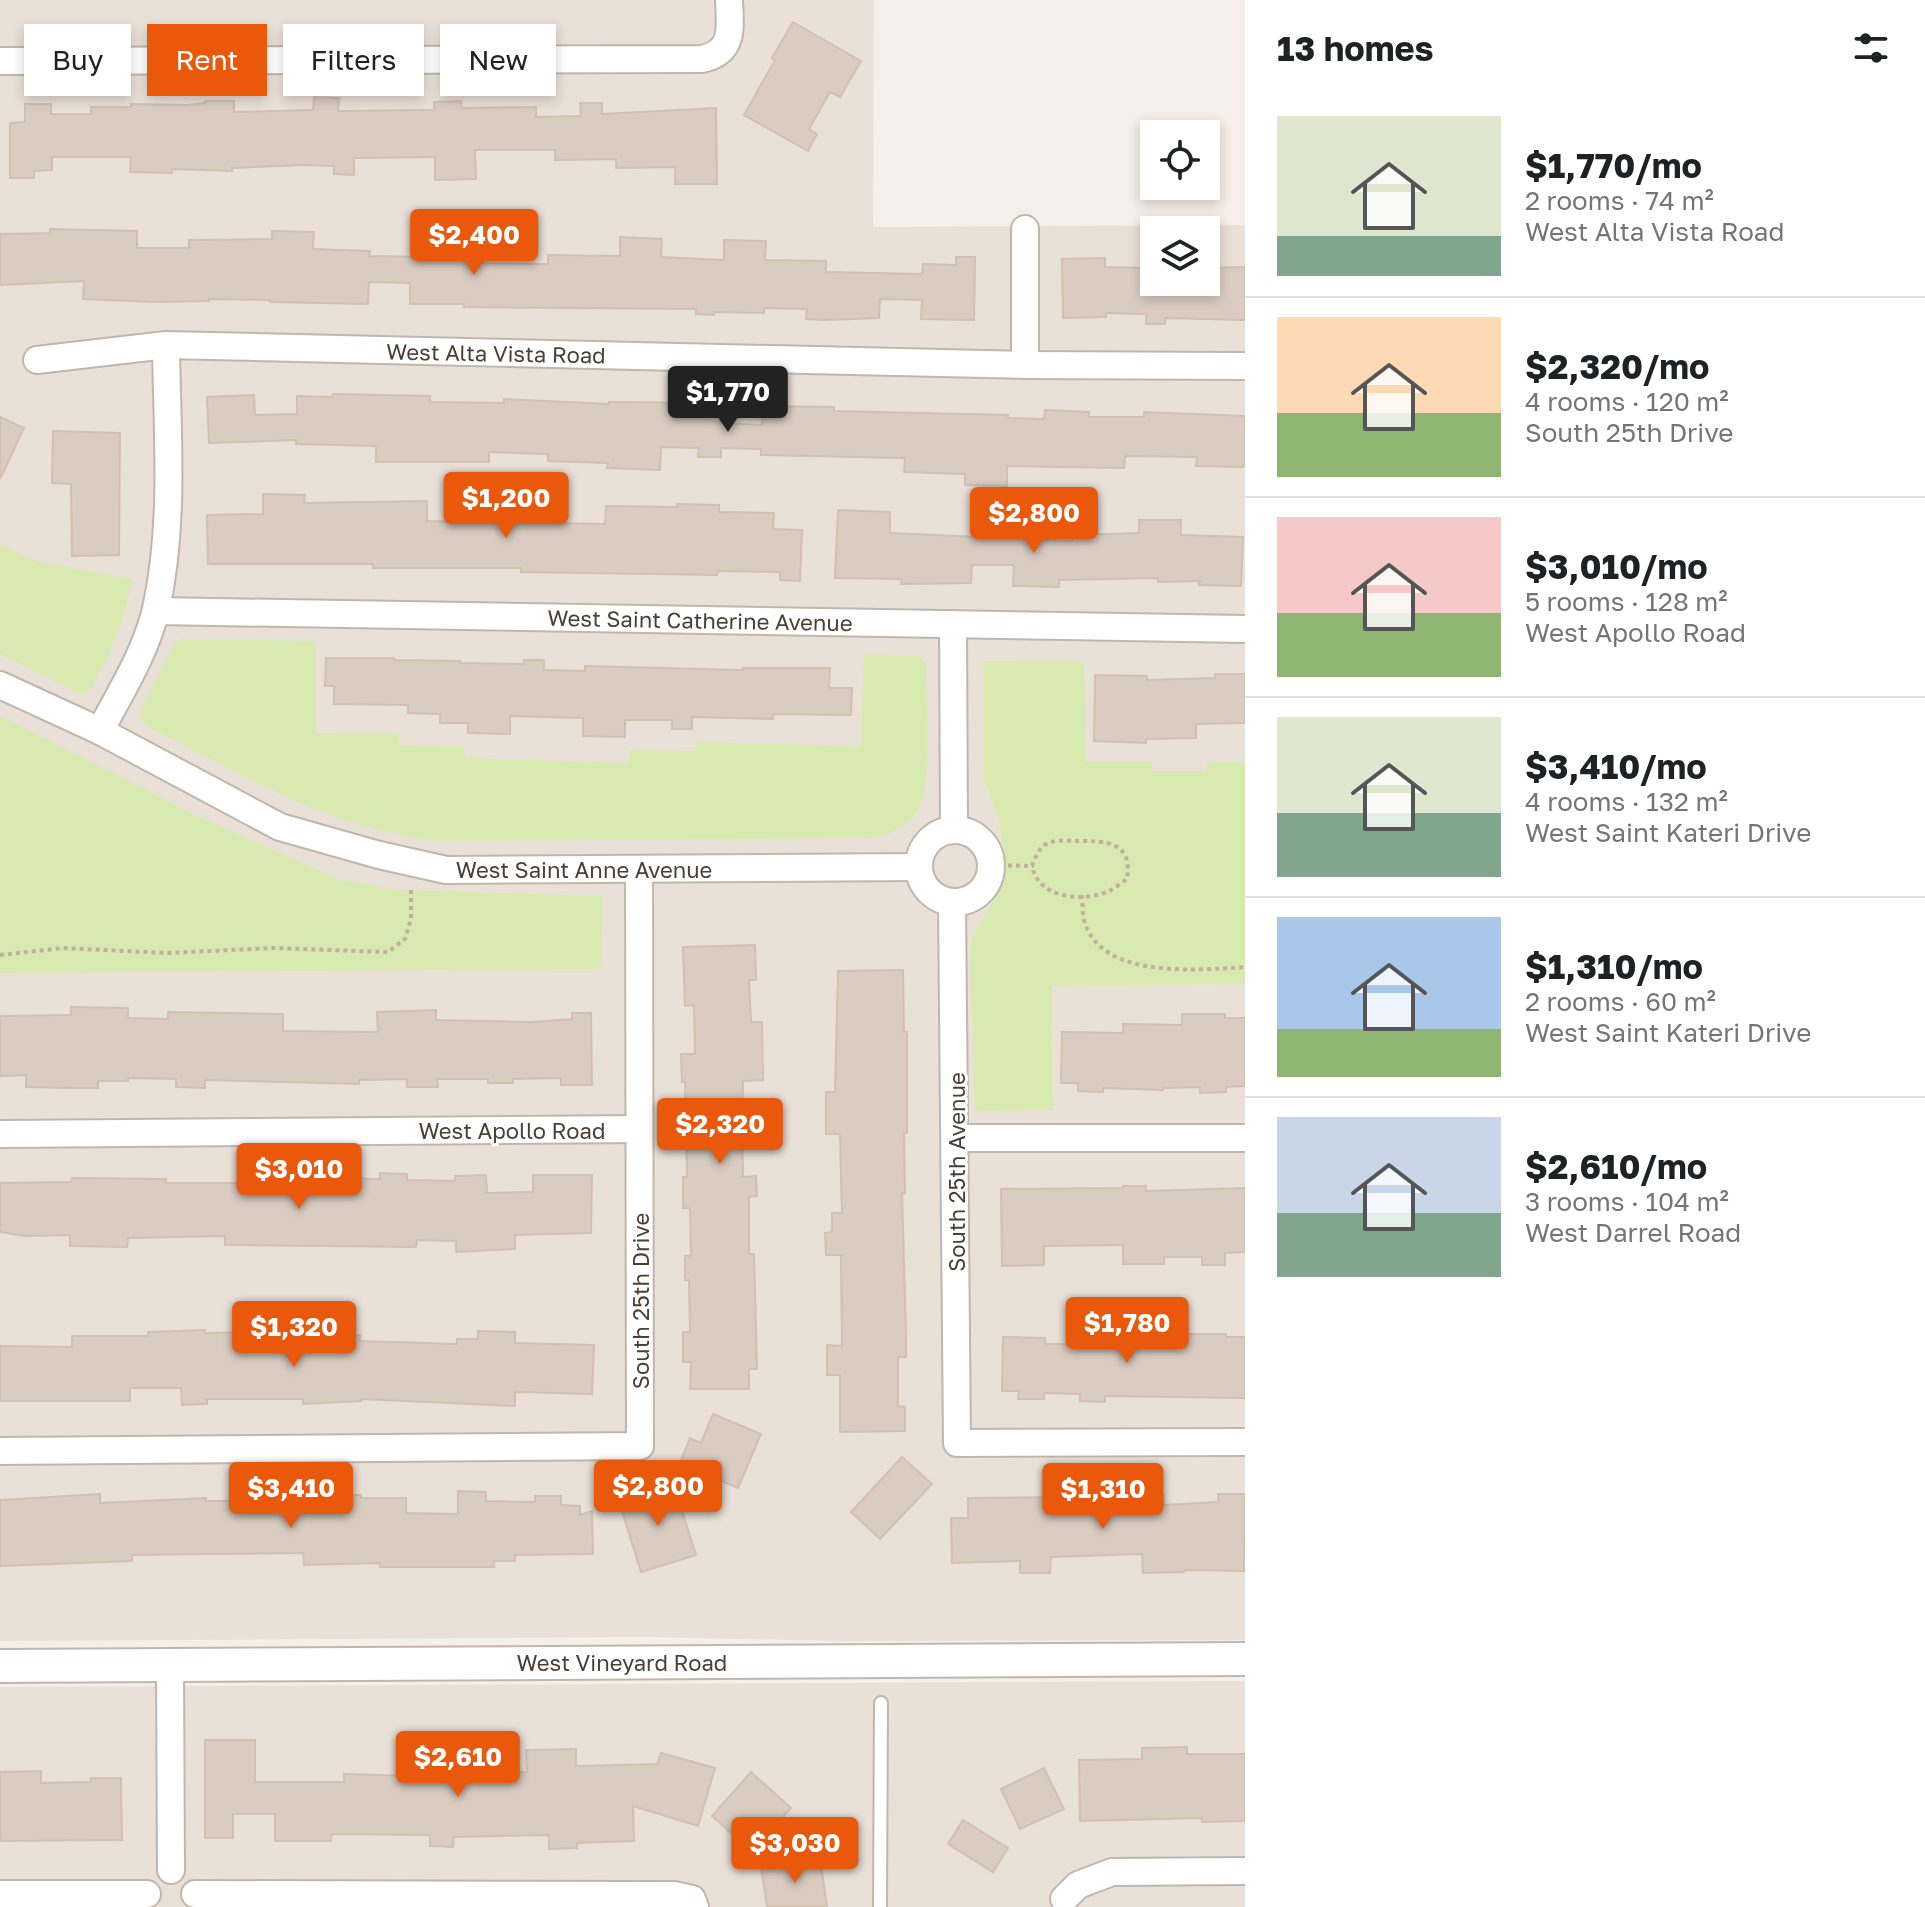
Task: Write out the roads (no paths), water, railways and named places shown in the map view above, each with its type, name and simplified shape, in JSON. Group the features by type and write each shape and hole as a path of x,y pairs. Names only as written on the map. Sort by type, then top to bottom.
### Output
{"street":[{"path":"0,61 702,59 721,50 730,33 729,0"},
{"path":"1025,229 1025,365"},
{"path":"100,731 135,664 156,611 169,528 166,345"},
{"name":"West Alta Vista Road","path":"37,360 166,345 1025,365 1245,366"},
{"name":"West Saint Catherine Avenue","path":"156,611 1245,629"},
{"path":"953,624 954,830"},
{"name":"West Saint Anne Avenue","path":"0,685 100,731 280,827 446,870 919,867"},
{"path":"954,830 980,840 989,852 992,865 982,891 970,899 952,902 931,893 922,881 919,867 929,842 940,834 954,830"},
{"name":"South 25th Drive","path":"0,1451 640,1446 639,869"},
{"name":"South 25th Avenue","path":"952,902 957,1443 1245,1442"},
{"name":"West Apollo Road","path":"0,1134 639,1129"},
{"path":"956,1138 1245,1138"},
{"name":"West Vineyard Road","path":"0,1666 1245,1659"},
{"path":"170,1665 171,1870"},
{"path":"0,1894 148,1900 149,1883 156,1875 171,1870 186,1875 193,1884 193,1901 674,1895 694,1903"},
{"path":"1064,1899 1078,1885 1112,1872 1245,1871"}],"lane":[{"path":"880,1907 881,1703"}]}
